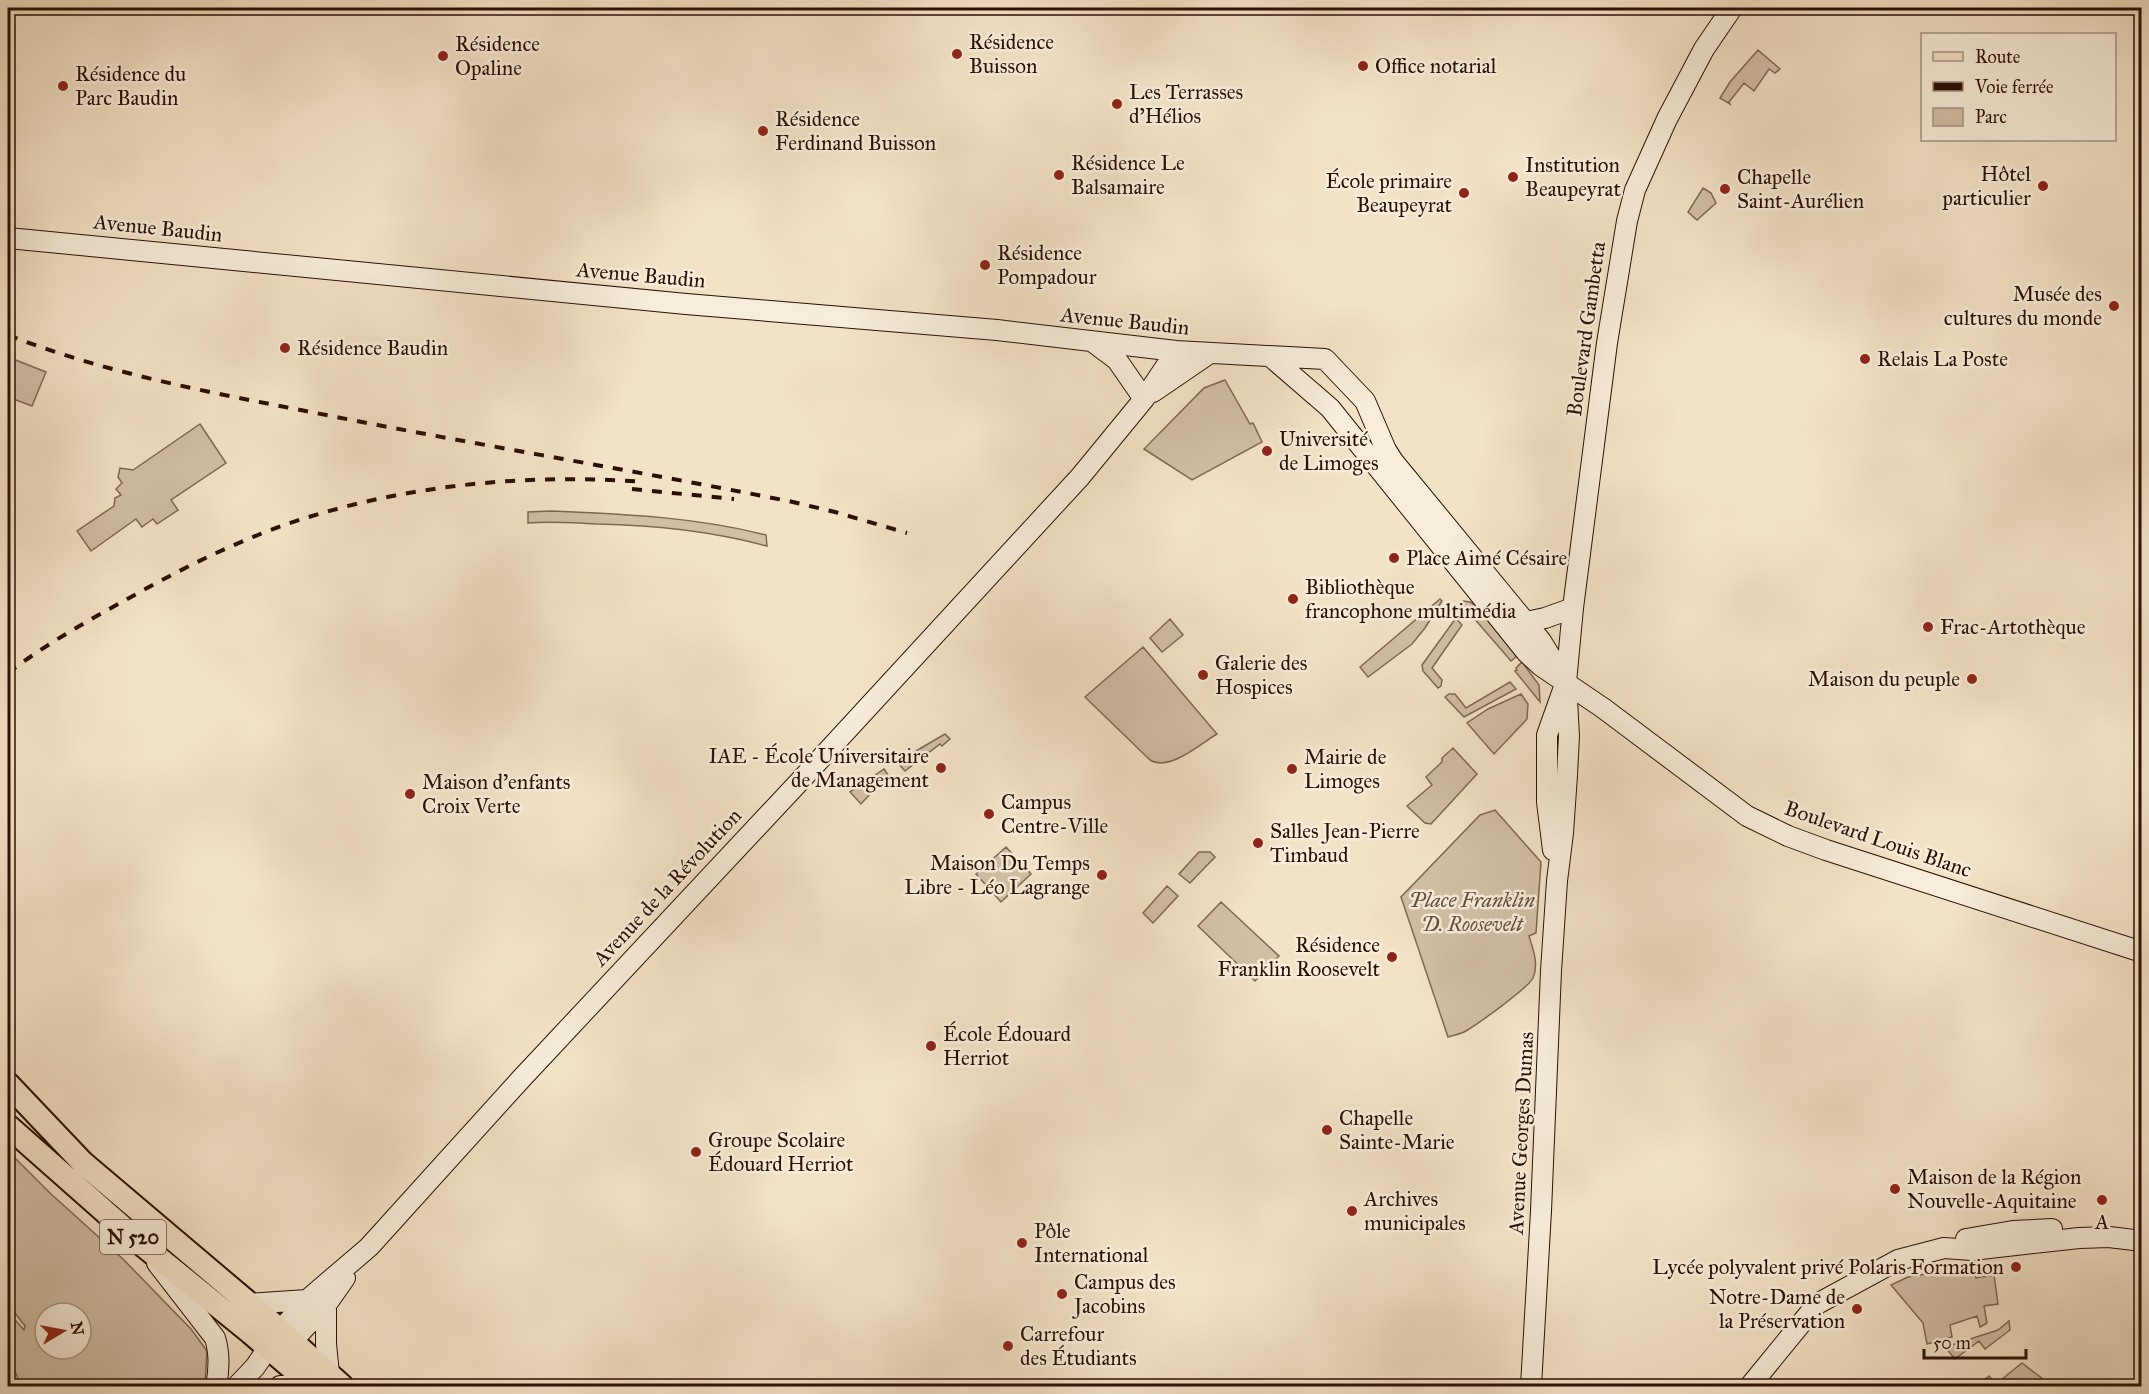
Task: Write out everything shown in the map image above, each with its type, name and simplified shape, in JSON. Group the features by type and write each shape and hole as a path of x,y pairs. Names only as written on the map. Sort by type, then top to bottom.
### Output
{"main road":[{"name":"Boulevard Gambetta","path":"1566,682 1573,608 1607,343 1627,221 1643,170 1667,119 1704,49 1732,8"},
{"name":"Avenue Baudin","path":"8,238 686,304 997,330 1176,351 1325,359 1365,401 1393,461 1541,641 1566,682"},
{"path":"1093,342 1117,360 1144,399"},
{"path":"1144,399 1176,351"},
{"path":"1144,399 1210,353"},
{"path":"1271,357 1330,408 1527,653 1541,666 1566,682"},
{"name":"Avenue de la Révolution","path":"250,1386 276,1348 316,1303 1080,477 1144,399"},
{"path":"1526,622 1573,608"},
{"name":"Avenue Georges Dumas","path":"1531,1386 1557,881 1547,802 1547,735 1566,682"},
{"name":"Boulevard Louis Blanc","path":"1566,682 1747,816 1775,830 1826,850 2142,952"},
{"name":"N 520","path":"8,1084 83,1163 276,1348"},
{"name":"N 520","path":"8,1126 144,1247 276,1348 328,1382"},
{"path":"1750,1386 1817,1304 1824,1288 1866,1266 1888,1264 1944,1248 1970,1237 2032,1230 2082,1231 2142,1241"},
{"path":"144,1247 215,1338 218,1348 218,1386"},
{"path":"276,1348 316,1303"},
{"path":"316,1303 326,1344 328,1382"},
{"name":"Avenue de la Révolution","path":"218,1386 276,1348"},
{"name":"Avenue de la Révolution","path":"237,1386 276,1348"}],"green space":[{"path":"1758,50 1780,69 1775,73 1769,69 1754,91 1744,83 1729,102 1730,104 1720,98 1730,82"},
{"path":"1703,188 1711,193 1716,203 1697,220 1688,212"},
{"path":"8,357 46,372 32,406 8,397"},
{"path":"1225,380 1250,424 1253,423 1262,442 1192,480 1144,449 1204,388"},
{"path":"200,424 226,463 171,500 178,510 157,524 153,519 142,527 136,519 91,551 77,531 114,506 115,498 121,495 116,489 122,483 118,477 120,468 133,470"},
{"path":"528,512 633,515 713,524 766,535 767,546 725,536 662,527 562,522 528,523"},
{"path":"1440,599 1442,601 1412,644 1368,677 1360,667"},
{"path":"1463,601 1470,602 1477,607 1517,656 1511,661 1460,605"},
{"path":"1456,618 1462,625 1432,668 1442,680 1438,688 1423,671 1422,665"},
{"path":"1170,619 1183,635 1162,652 1150,638"},
{"path":"1143,647 1217,734 1175,760 1158,763 1150,760 1085,697"},
{"path":"1522,662 1539,685 1540,702 1515,671"},
{"path":"1510,682 1516,689 1464,717 1445,697 1455,694 1466,708"},
{"path":"1521,694 1528,704 1527,719 1494,754 1467,723 1488,709"},
{"path":"945,734 950,739 905,771 897,762"},
{"path":"1453,748 1477,774 1431,824 1425,823 1407,806 1432,785 1426,777"},
{"path":"884,769 888,775 861,804 850,792"},
{"name":"Place Franklin D. Roosevelt","path":"1495,810 1541,862 1536,933 1529,936 1535,957 1535,973 1522,990 1502,1006 1466,1031 1448,1037 1401,897 1480,815"},
{"path":"1006,847 1031,874 1001,902 976,874"},
{"path":"1199,852 1210,852 1215,857 1190,883 1179,874"},
{"path":"1167,886 1178,896 1153,923 1143,913"},
{"path":"1221,902 1279,956 1255,981 1198,926"},
{"path":"8,1151 51,1194 123,1259 191,1329 207,1351 205,1383 203,1386 21,1386 8,1353 8,1312 24,1330 25,1326 8,1304"},
{"path":"1973,1266 1976,1278 1994,1275 1998,1304 1984,1306 1987,1323 1980,1327 1977,1316 1950,1325 1952,1337 1927,1344 1923,1323 1891,1285 1908,1277"},
{"path":"2009,1321 2010,1330 1985,1349 1979,1341 1955,1359 1945,1347 1998,1330"},
{"path":"2022,1363 2052,1386 1976,1386 1989,1376 1996,1384"}],"railway":[{"path":"8,335 119,371 195,389 793,502 907,533"},
{"path":"8,673 37,652 99,614 188,567 267,531 330,511 419,491 464,485 555,479 645,482"},
{"path":"632,489 734,499"}],"place":[{"name":"Résidence Buisson","path":"957,54"},
{"name":"Résidence Opaline","path":"443,56"},
{"name":"Office notarial","path":"1363,66"},
{"name":"Résidence du Parc Baudin","path":"63,86"},
{"name":"Les Terrasses d'Hélios","path":"1117,104"},
{"name":"Résidence Ferdinand Buisson","path":"763,131"},
{"name":"Résidence Le Balsamaire","path":"1059,175"},
{"name":"Institution Beaupeyrat","path":"1513,177"},
{"name":"Hôtel particulier","path":"2043,186"},
{"name":"Chapelle Saint-Aurélien","path":"1725,189"},
{"name":"École primaire Beaupeyrat","path":"1464,193"},
{"name":"Résidence Pompadour","path":"985,265"},
{"name":"Musée des cultures du monde","path":"2114,306"},
{"name":"Résidence Baudin","path":"285,348"},
{"name":"Relais La Poste","path":"1865,359"},
{"name":"Université de Limoges","path":"1267,451"},
{"name":"Place Aimé Césaire","path":"1394,558"},
{"name":"Bibliothèque francophone multimédia","path":"1293,599"},
{"name":"Frac-Artothèque","path":"1928,627"},
{"name":"Galerie des Hospices","path":"1203,675"},
{"name":"Maison du peuple","path":"1972,679"},
{"name":"IAE - École Universitaire de Management","path":"941,768"},
{"name":"Mairie de Limoges","path":"1292,769"},
{"name":"Maison d'enfants Croix Verte","path":"410,794"},
{"name":"Campus Centre-Ville","path":"989,814"},
{"name":"Salles Jean-Pierre Timbaud","path":"1258,843"},
{"name":"Maison Du Temps Libre - Léo Lagrange","path":"1102,875"},
{"name":"Résidence Franklin Roosevelt","path":"1392,957"},
{"name":"École Édouard Herriot","path":"931,1046"},
{"name":"Chapelle Sainte-Marie","path":"1327,1130"},
{"name":"Groupe Scolaire Édouard Herriot","path":"696,1152"},
{"name":"Maison de la Région Nouvelle-Aquitaine","path":"1895,1189"},
{"name":"A","path":"2102,1200"},
{"name":"Archives municipales","path":"1352,1211"},
{"name":"Pôle International","path":"1022,1243"},
{"name":"Lycée polyvalent privé Polaris Formation","path":"2016,1267"},
{"name":"Campus des Jacobins","path":"1062,1294"},
{"name":"Notre-Dame de la Préservation","path":"1857,1309"},
{"name":"Carrefour des Étudiants","path":"1008,1346"}]}
